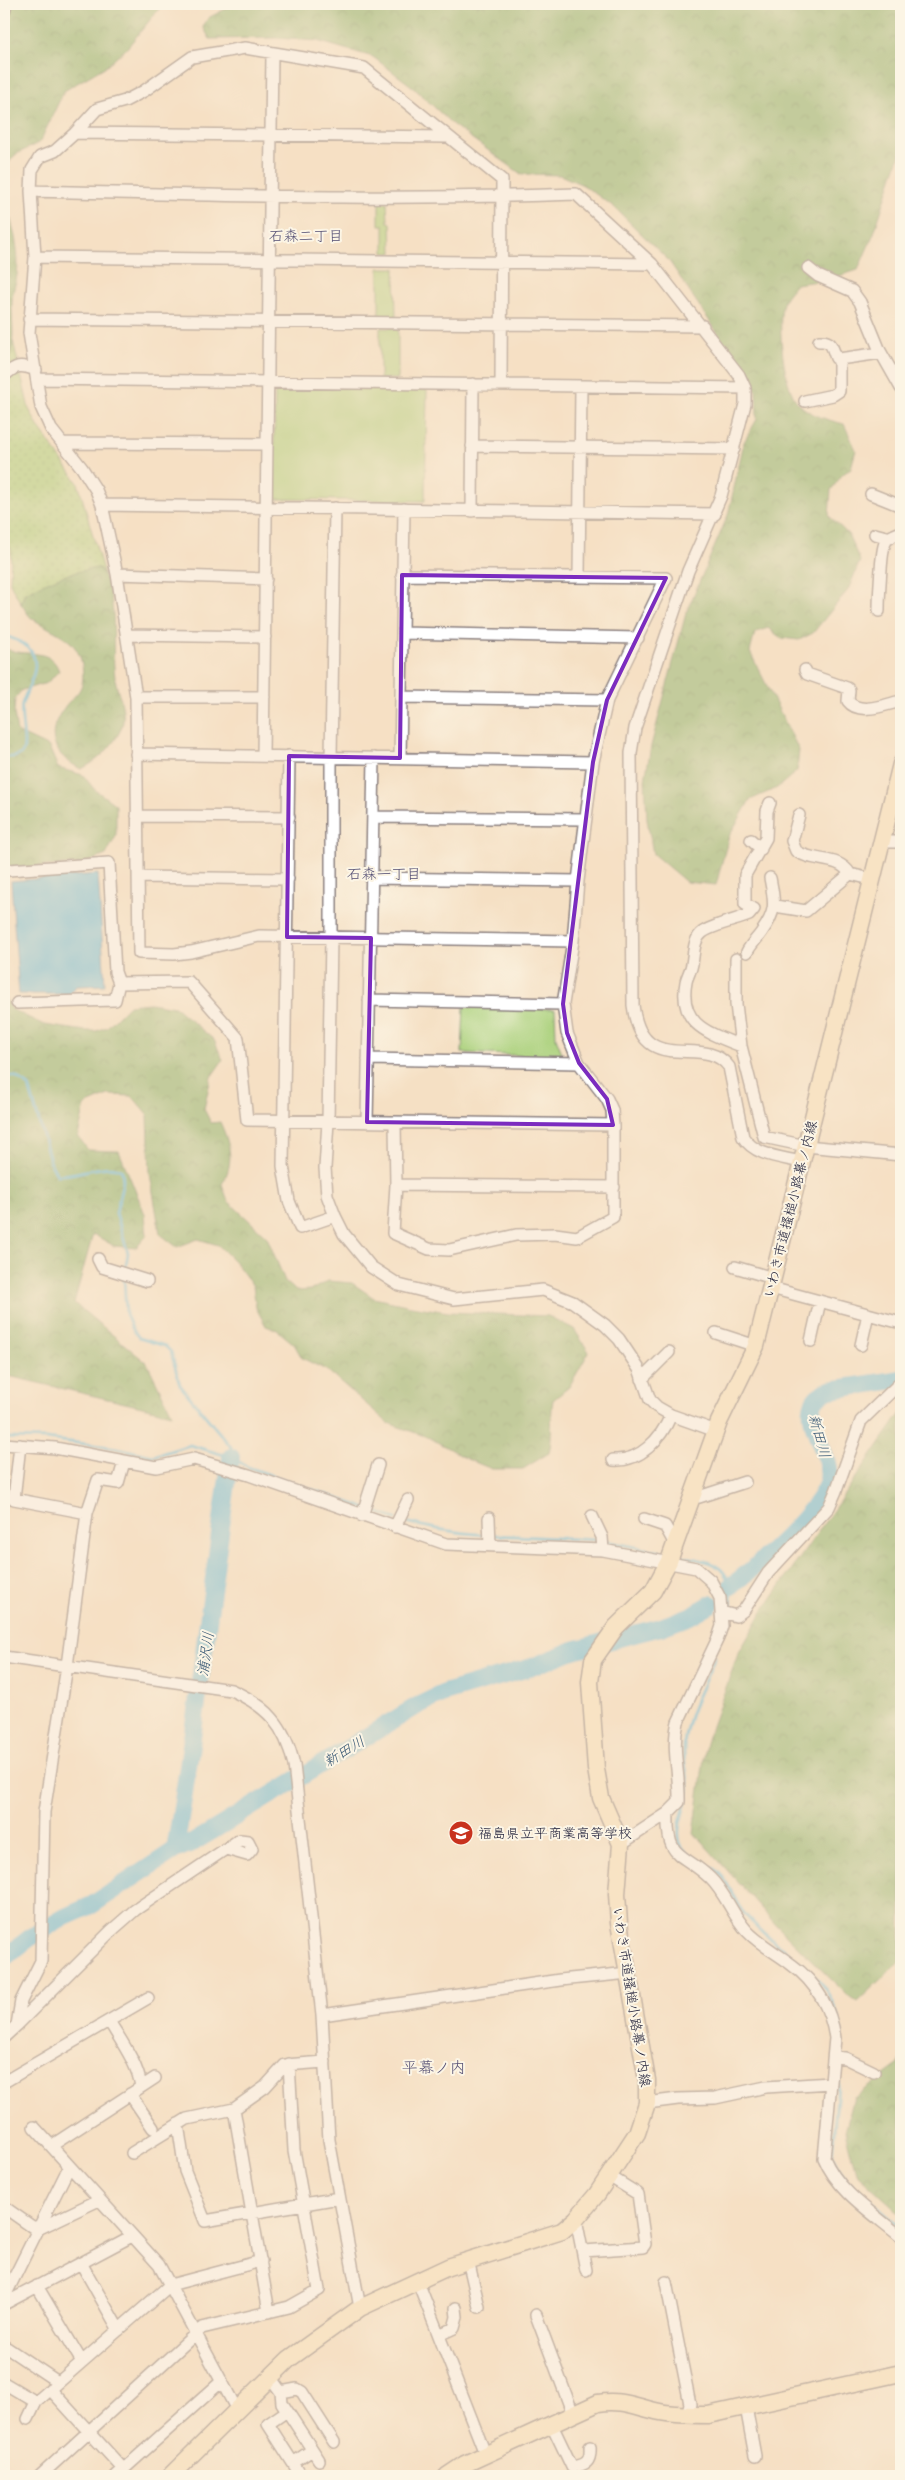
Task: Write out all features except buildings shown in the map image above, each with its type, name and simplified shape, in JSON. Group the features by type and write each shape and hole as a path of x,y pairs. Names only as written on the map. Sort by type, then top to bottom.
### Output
{"street":[{"path":"4,12 6,4"},
{"path":"501,384 502,180 364,68 245,48 192,57 144,91 125,101 97,108 75,133 55,151 40,157 32,170 31,191 35,257 29,333 41,407 51,429 96,490 102,505 117,574 136,696 139,953 174,954 259,936 573,941"},
{"path":"263,756 272,53"},
{"path":"75,133 447,137"},
{"path":"31,191 270,196 502,197 576,194 652,264 703,326 740,374 745,388 745,404 715,514 688,571 636,728 631,753 632,987 634,1019 646,1040 658,1048 716,1055 724,1059 729,1067 743,1137 749,1146 761,1152 802,1162"},
{"path":"35,257 652,264"},
{"path":"808,268 818,276 852,291 860,302 881,352 901,388"},
{"path":"29,319 703,326"},
{"path":"805,401 833,395 840,391 839,359 836,358 831,343 827,340 819,341"},
{"path":"839,359 881,352"},
{"path":"4,376 15,366 23,364 37,374 268,382 745,388"},
{"path":"472,510 473,384"},
{"path":"579,577 581,386"},
{"path":"63,443 267,444"},
{"path":"472,446 734,448"},
{"path":"871,494 901,506"},
{"path":"102,505 715,514"},
{"path":"335,508 331,757 331,938 328,1122 325,1168 327,1195 335,1216 344,1234 371,1266 399,1285 454,1300 543,1290 573,1302 605,1325 619,1339 639,1369 650,1400 671,1415 716,1431"},
{"path":"400,758 404,509"},
{"path":"880,611 879,592 884,547 890,538 901,532"},
{"path":"875,534 890,538"},
{"path":"117,574 266,579"},
{"path":"395,1124 396,1185 393,1234 428,1249 449,1250 516,1235 555,1234 577,1237 613,1217 614,1125 607,1098 579,1063 567,1033 562,1004 573,941 578,881 593,762 607,700 666,578 402,576"},
{"path":"402,633 638,638"},
{"path":"127,635 265,637"},
{"path":"805,670 807,674 847,688 849,690 848,701 856,707 874,708 901,701"},
{"path":"136,696 264,697"},
{"path":"401,696 607,700"},
{"path":"136,754 593,762"},
{"path":"289,756 283,1166 289,1201 300,1228 335,1216"},
{"path":"367,1122 374,758"},
{"name":"いわき市道搔槌小路幕ノ内線","path":"170,2476 270,2376 307,2345 360,2308 468,2260 562,2231 576,2220 609,2176 637,2132 648,2103 647,2080 619,1923 617,1894 621,1844 599,1789 590,1682 593,1660 616,1627 653,1591 671,1553 716,1431 756,1346 901,764"},
{"path":"741,1046 711,1034 695,1024 686,1005 686,982 692,967 695,944 703,932 749,915 754,909 745,904 744,887 749,866 766,838 767,811 770,803"},
{"path":"799,815 793,834 794,848 802,854 846,866 850,874 871,880"},
{"path":"137,816 288,817"},
{"path":"373,817 586,819"},
{"path":"751,840 761,849"},
{"path":"881,842 901,842"},
{"path":"8,870 109,863 115,972 119,983 114,1000 17,1003"},
{"path":"775,906 806,911 850,874"},
{"path":"138,877 288,878"},
{"path":"372,878 578,881"},
{"path":"746,952 763,930 775,906 770,878"},
{"path":"736,959 736,1004 741,1046 764,1137 806,1146 901,1155"},
{"path":"119,983 189,982 238,1038 247,1120 395,1124 614,1125"},
{"path":"370,1000 562,1004"},
{"path":"368,1059 579,1063"},
{"path":"396,1185 614,1186"},
{"path":"98,1260 102,1267 147,1281"},
{"path":"736,1267 820,1301 901,1323"},
{"path":"811,1341 820,1301"},
{"path":"861,1345 868,1314"},
{"path":"716,1333 756,1346"},
{"path":"642,1379 669,1352"},
{"path":"726,1612 744,1610 768,1573 828,1507 836,1491 861,1421 877,1404 897,1389 901,1382"},
{"path":"613,1460 626,1461 650,1446 667,1424 671,1415"},
{"path":"4,1444 55,1448 156,1468 194,1460 228,1469 446,1544 671,1553 696,1568 711,1580 726,1612 718,1638 678,1722 675,1742 679,1802 668,1813 621,1844"},
{"path":"20,1445 14,1499 87,1513"},
{"path":"18,2025 21,2001 41,1961 44,1812 67,1666 87,1513 98,1480 118,1483 124,1462"},
{"path":"362,1516 378,1465"},
{"path":"692,1496 699,1497 745,1482"},
{"path":"395,1527 408,1500"},
{"path":"592,1516 602,1537 603,1550"},
{"path":"489,1518 490,1546"},
{"path":"644,1519 665,1526 671,1553"},
{"path":"4,1657 231,1690 264,1708 286,1738 294,1765 322,2015 329,2140 360,2308"},
{"path":"668,1813 668,1831 674,1852 711,1878 746,1930 761,1944 808,1978 819,1992 834,2028 834,2057 824,2158 830,2174 839,2184 901,2237"},
{"path":"4,2037 111,1931 135,1910 226,1849"},
{"path":"322,2015 560,1980 629,1973"},
{"path":"4,2082 148,1998"},
{"path":"109,2021 140,2077 140,2087"},
{"path":"834,2057 845,2058 874,2072"},
{"path":"132,2153 187,2119 234,2109 274,2079 285,2065 324,2062"},
{"path":"40,2476 202,2328 289,2307 318,2290 294,2150 289,2064"},
{"path":"51,2146 156,2078"},
{"path":"648,2103 678,2099 715,2098 766,2087 831,2083"},
{"path":"130,2094 153,2128"},
{"path":"234,2109 270,2312"},
{"path":"178,2124 185,2171 205,2221 339,2198"},
{"path":"34,2127 158,2265 237,2410"},
{"path":"4,2298 69,2167"},
{"path":"583,2251 643,2247 645,2244 638,2194 609,2176"},
{"path":"4,2207 31,2226 40,2228 99,2200"},
{"path":"576,2220 586,2270"},
{"path":"4,2304 132,2236"},
{"path":"468,2260 479,2308"},
{"path":"28,2419 36,2402 170,2285 261,2261"},
{"path":"81,2263 119,2330"},
{"path":"418,2282 486,2456"},
{"path":"666,2282 690,2404 687,2415"},
{"path":"37,2286 82,2362"},
{"path":"439,2335 454,2328 457,2317 456,2308"},
{"path":"536,2315 573,2414"},
{"path":"4,2346 54,2386 120,2473 222,2381"},
{"path":"447,2476 465,2464 598,2403 614,2400 659,2412 708,2415 901,2373"},
{"path":"270,2376 281,2392 282,2403 319,2460"},
{"path":"4,2383 36,2402"},
{"path":"281,2392 300,2390 334,2442"},
{"path":"746,2406 755,2456"},
{"path":"287,2411 268,2424 300,2474"},
{"path":"552,2424 572,2467 587,2463 590,2459 590,2447"},
{"path":"293,2463 312,2450"}],"highlighted area":[{"path":"402,575 666,578 607,700 593,762 563,1004 567,1033 579,1063 607,1099 613,1125 367,1122 371,938 287,937 289,756 400,758"}],"green space":[{"path":"4,4 163,4 127,48 108,65 64,91 40,142 15,155 4,169"},
{"path":"235,4 896,4 901,10 901,151 874,233 858,270 826,280 796,284 784,300 781,312 781,340 785,371 793,396 809,412 844,424 856,450 851,468 842,475 831,490 829,516 848,534 860,561 848,590 813,633 799,640 781,638 768,628 755,633 750,652 799,750 797,771 777,788 750,800 729,836 716,885 686,882 653,854 647,819 645,780 651,746 686,613 728,515 744,442 757,419 756,390 669,261 614,207 583,185 560,175 521,174 453,125 413,87 373,57 317,41 277,38 210,39 203,27 208,18"},
{"path":"379,202 387,202 388,222 391,223 392,253 384,253 384,225 379,225"},
{"path":"4,214 10,217 15,238 18,268 12,298 13,334 11,350 4,365"},
{"path":"379,268 395,268 396,319 379,319"},
{"path":"380,328 398,328 398,379 380,379"},
{"path":"13,341 29,409 39,428 78,483 104,574 99,568 24,594 21,604 10,583 11,549 4,537 4,365 10,357"},
{"path":"280,386 427,390 425,501 273,499 275,391"},
{"path":"99,568 106,580 110,593 115,677 122,705 123,719 119,733 108,749 93,763 81,769 58,751 53,735 58,718 81,687 83,674 81,660 78,652 68,640 31,618 21,604 24,594 42,584 70,574"},
{"path":"4,648 12,651 44,655 55,663 59,671 47,683 22,690 15,698 14,713 17,732 49,747 58,768 83,775 94,789 116,805 116,836 106,855 82,864 4,868"},
{"path":"4,997 13,1010 44,1025 86,1031 96,1031 107,1027 129,1005 150,1003 175,1007 214,1040 223,1060 211,1077 204,1109 211,1123 220,1122 230,1153 229,1168 222,1184 228,1201 267,1237 285,1281 296,1291 311,1290 328,1281 352,1283 374,1298 411,1306 448,1312 548,1316 574,1329 589,1352 569,1387 553,1400 549,1453 523,1469 492,1469 467,1459 430,1438 388,1423 328,1371 302,1358 294,1344 277,1330 266,1326 256,1308 253,1286 235,1262 218,1245 198,1239 177,1247 160,1234 150,1174 148,1115 132,1096 108,1095 85,1105 78,1136 88,1150 119,1151 145,1214 147,1235 136,1248 114,1246 93,1234 74,1303 147,1363 172,1414 4,1375"},
{"path":"464,1007 555,1009 556,1038 562,1053 554,1057 462,1053"},
{"path":"901,1413 901,1960 857,2002 845,1993 777,1926 694,1833 706,1743 738,1654 764,1609"},
{"path":"901,2059 901,2214 856,2173 845,2131 854,2097 899,2064"}],"water":[{"path":"98,874 105,985 76,986 70,994 19,994 11,881"}],"waterway":[{"path":"4,635 21,642 27,647 34,657 35,663 33,677 21,709 24,749 18,756 4,757"},
{"path":"4,1075 16,1077 29,1086 51,1164 57,1175 109,1167 122,1171 123,1181 116,1213 128,1253 125,1271"},
{"path":"124,1277 126,1314 132,1328 139,1338 165,1346 171,1352 180,1385 231,1447 231,1457"},
{"name":"新田川","path":"731,1586 756,1566 801,1522 823,1492 828,1480 828,1468 812,1417 812,1406 818,1397 830,1390 901,1379"},
{"path":"4,1438 46,1439 118,1448 153,1456 190,1445 231,1457 248,1467 396,1519"},
{"name":"浦沢川","path":"175,1850 231,1457"},
{"path":"402,1521 444,1530 486,1535"},
{"path":"493,1535 599,1540"},
{"path":"605,1541 667,1553"},
{"path":"676,1555 703,1560 723,1572 728,1579 730,1588 731,1611"},
{"name":"新田川","path":"4,1958 31,1937 65,1917 92,1905 175,1850 194,1842 417,1706 444,1693 532,1667 573,1650 661,1627 690,1616 711,1604"},
{"path":"715,1657 687,1726 684,1755 688,1788 679,1840 689,1855 715,1870 723,1877 743,1912 760,1930 810,1972 824,1987 834,2005 840,2027 841,2055"},
{"path":"840,2061 832,2156 846,2180 901,2228"}],"place":[{"name":"福島県立平商業高等学校","path":"461,1833"}],"district":[{"name":"石森二丁目","path":"306,235"},
{"name":"石森一丁目","path":"384,873"},
{"name":"平幕ノ内","path":"434,2067"}]}
